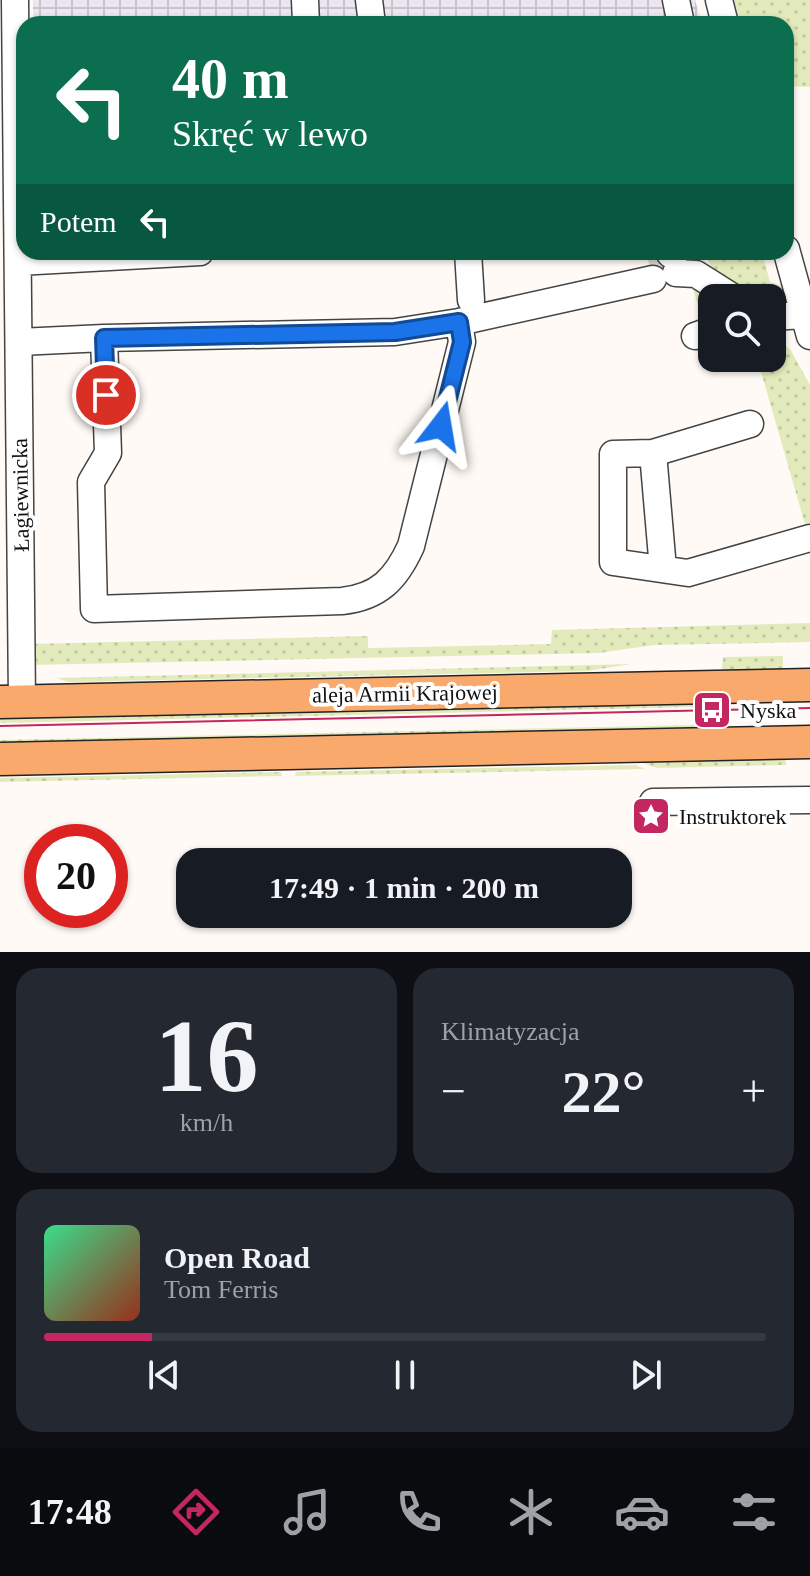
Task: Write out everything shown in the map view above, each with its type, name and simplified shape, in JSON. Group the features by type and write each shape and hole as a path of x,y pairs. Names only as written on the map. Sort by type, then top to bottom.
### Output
{"main road":[{"name":"aleja Armii Krajowej","path":"11,702 810,685"},
{"path":"0,759 810,742"}],"street":[{"name":"Łagiewnicka","path":"15,0 9,168 16,241"},
{"path":"18,262 54,260"},
{"path":"104,338 108,453 91,482 94,609 360,599 379,591 402,566 411,546 462,342 468,260"},
{"path":"786,321 807,326 803,282 792,260"},
{"name":"Łagiewnicka","path":"11,702 10,468 19,342 18,262"},
{"path":"19,342 395,332 465,311 606,290 673,263 710,284"},
{"path":"750,424 653,453 613,454 613,562 688,573 810,538"},
{"path":"653,453 663,569"},
{"path":"653,802 810,800"}],"shaded area":[{"path":"33,0 695,0 700,16 33,16"}],"green space":[{"path":"732,0 810,0 810,87 794,86 794,16 736,16"},
{"path":"708,260 764,260 770,282 776,284 727,284 714,272"},
{"path":"786,346 810,385 810,530 807,531 761,372 786,372"},
{"path":"810,623 810,642 654,645 599,653 28,665 28,644 368,636 368,648 551,644 552,630"},
{"path":"783,656 783,674 722,670 723,657"},
{"path":"631,664 587,671 69,682 56,678"},
{"path":"693,698 693,707 0,723 0,714"},
{"path":"694,725 694,733 0,749 0,740"},
{"path":"786,754 786,765 657,768 635,760"},
{"path":"635,765 645,769 295,776 296,772"},
{"path":"281,772 282,776 0,782 0,778"}],"tram line":[{"path":"0,726 810,708"}],"place":[{"name":"Nyska","path":"712,710"},
{"name":"Instruktorek","path":"651,816"}],"route":[{"path":"106,395 104,338 395,332 459,322 462,342 441,426"}]}
